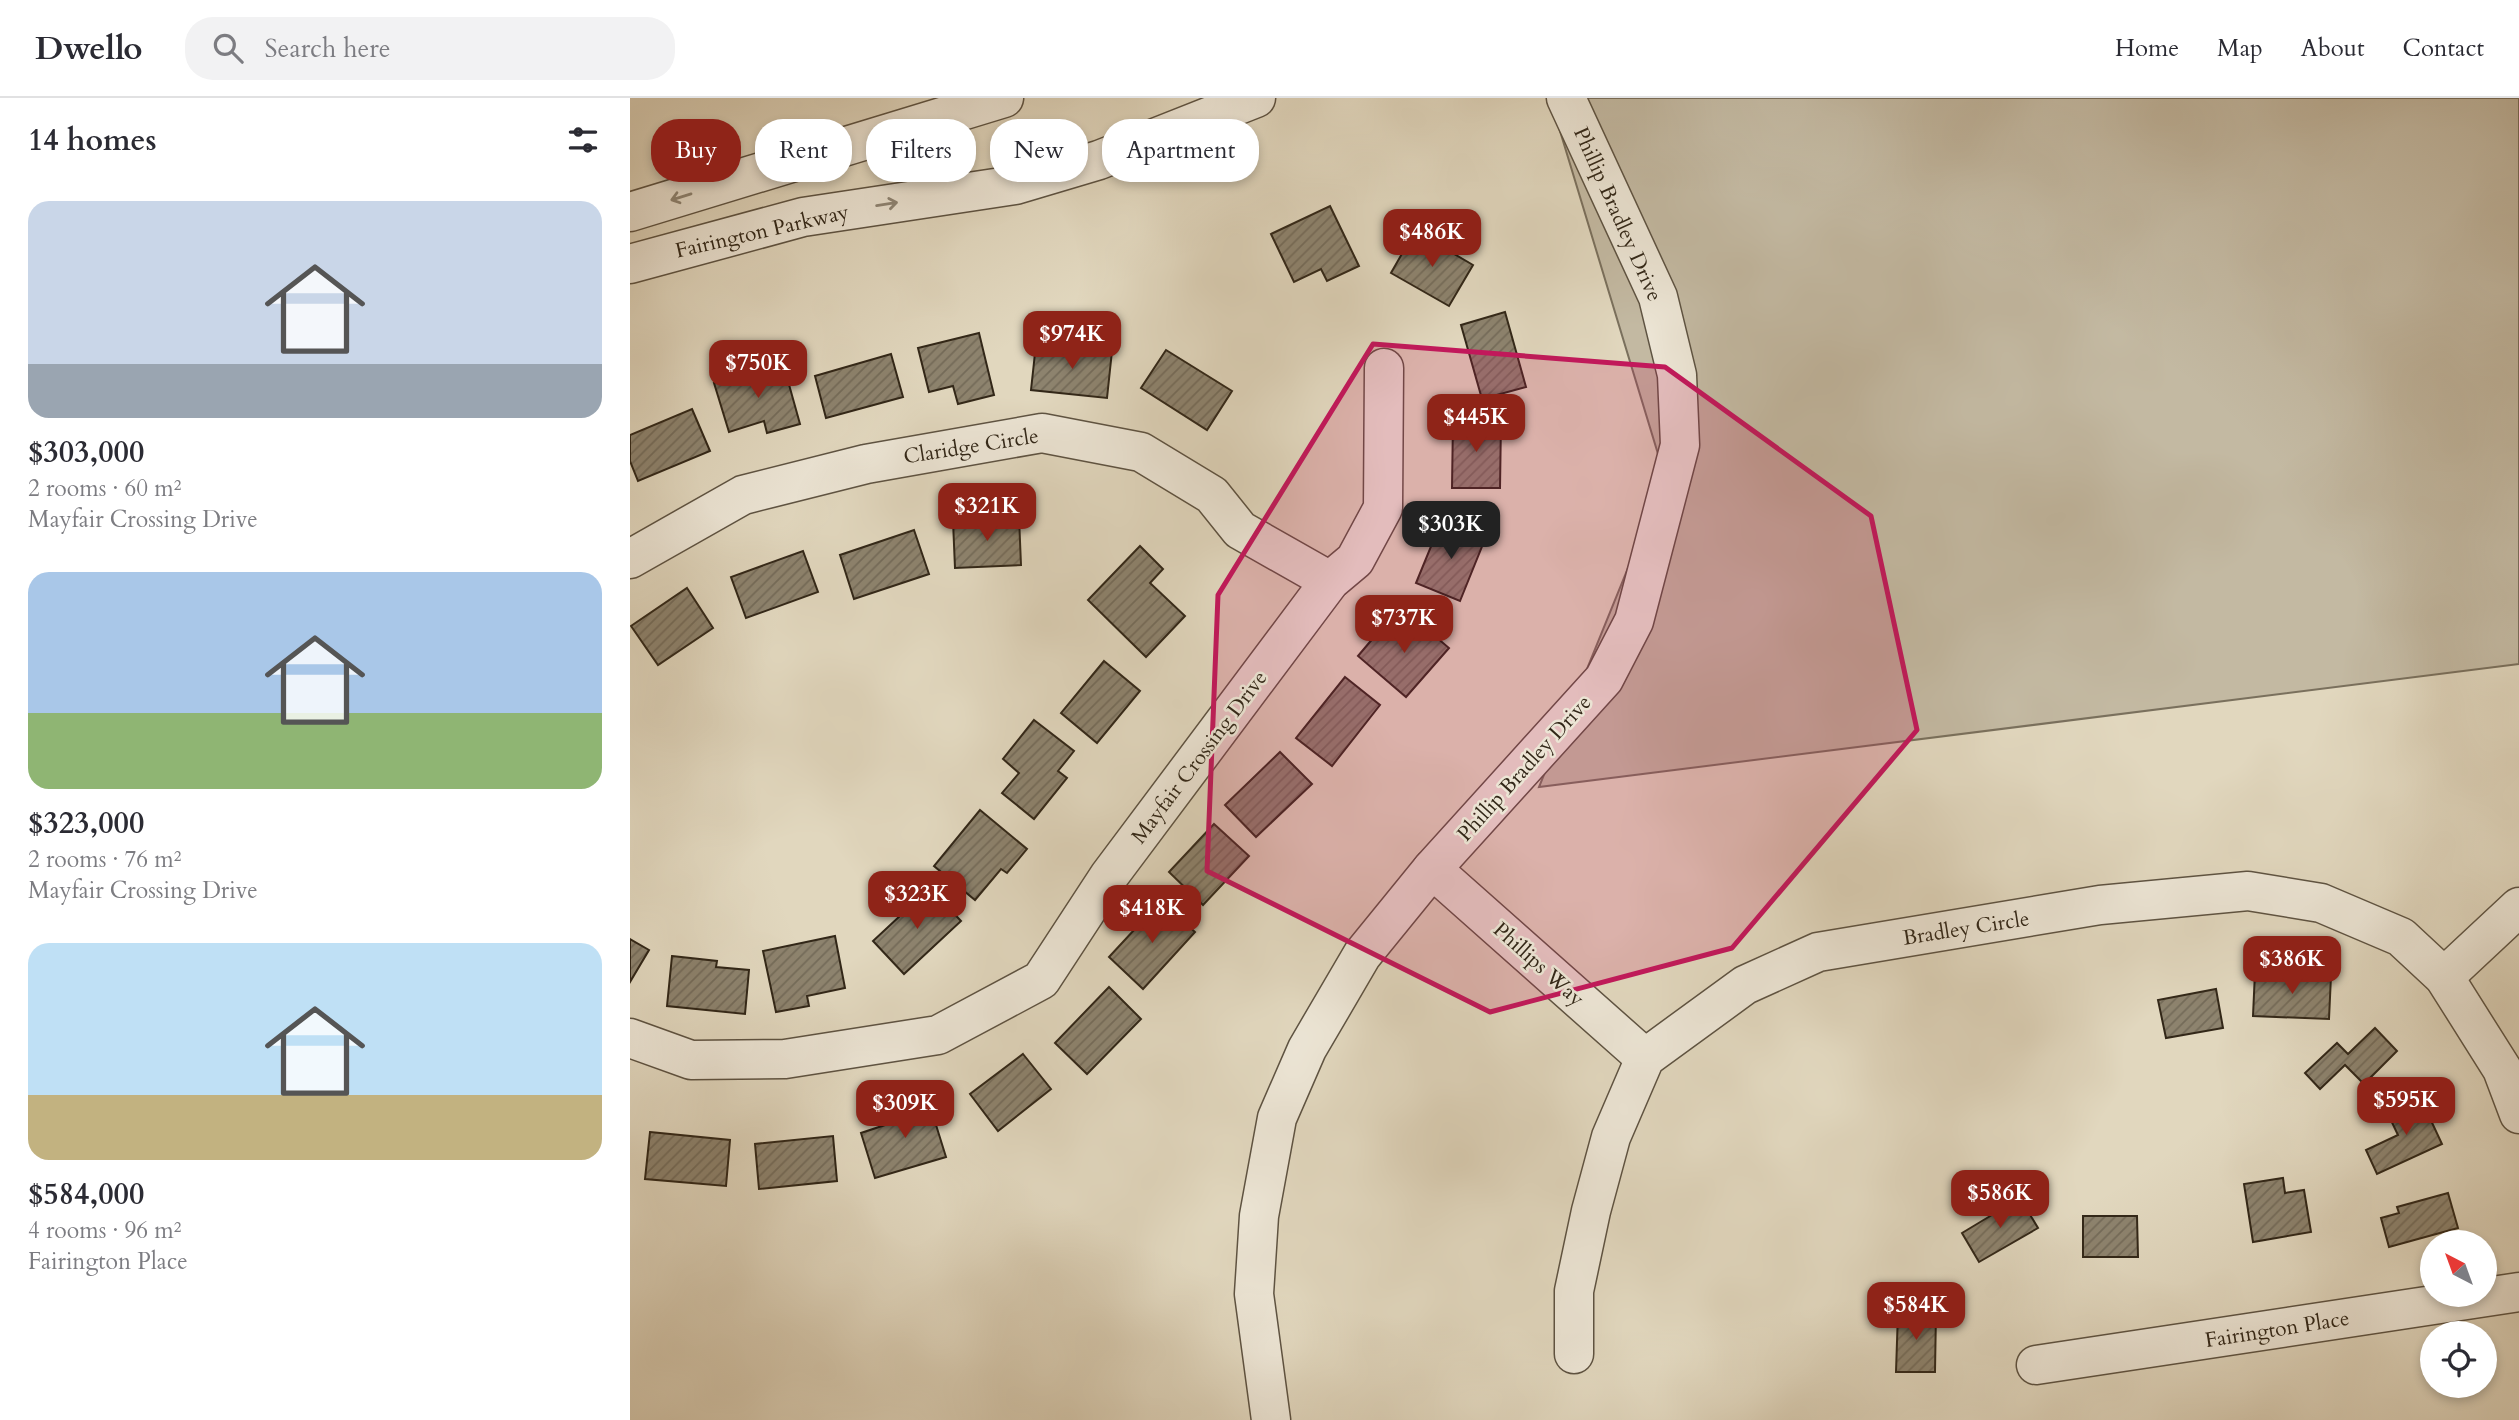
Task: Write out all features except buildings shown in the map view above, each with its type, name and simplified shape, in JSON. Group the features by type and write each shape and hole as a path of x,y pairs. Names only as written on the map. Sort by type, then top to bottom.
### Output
{"street":[{"path":"630,212 1004,98"},
{"name":"Fairington Parkway","path":"630,264 803,217 1015,185 1099,160 1256,98"},
{"name":"Phillip Bradley Drive","path":"1271,1420 1254,1294 1259,1216 1277,1118 1307,1049 1362,955 1432,869 1604,679 1634,621 1680,445 1677,375 1657,298 1566,98"},
{"name":"Mayfair Crossing Drive","path":"630,1038 691,1060 785,1059 938,1035 1041,980 1109,876 1330,581 1355,560 1383,508 1384,368"},
{"name":"Claridge Circle","path":"630,559 743,495 866,464 1042,433 1141,452 1212,495 1241,530 1330,581"},
{"name":"Phillips Way","path":"1432,869 1645,1058"},
{"name":"Bradley Circle","path":"1645,1058 1745,985 1818,952 2100,905 2248,891 2321,903 2401,937 2444,977 2502,1069 2519,1114"},
{"path":"2444,977 2519,907"},
{"path":"1574,1354 1574,1291 1591,1211 1611,1137 1645,1058"},
{"name":"Fairington Place","path":"2036,1365 2519,1292"}],"highlighted area":[{"path":"1373,344 1665,367 1871,516 1917,730 1732,948 1490,1012 1207,871 1218,595"}],"shaded area":[{"path":"1550,98 2519,98 2519,664 1539,787 1665,477"}]}
